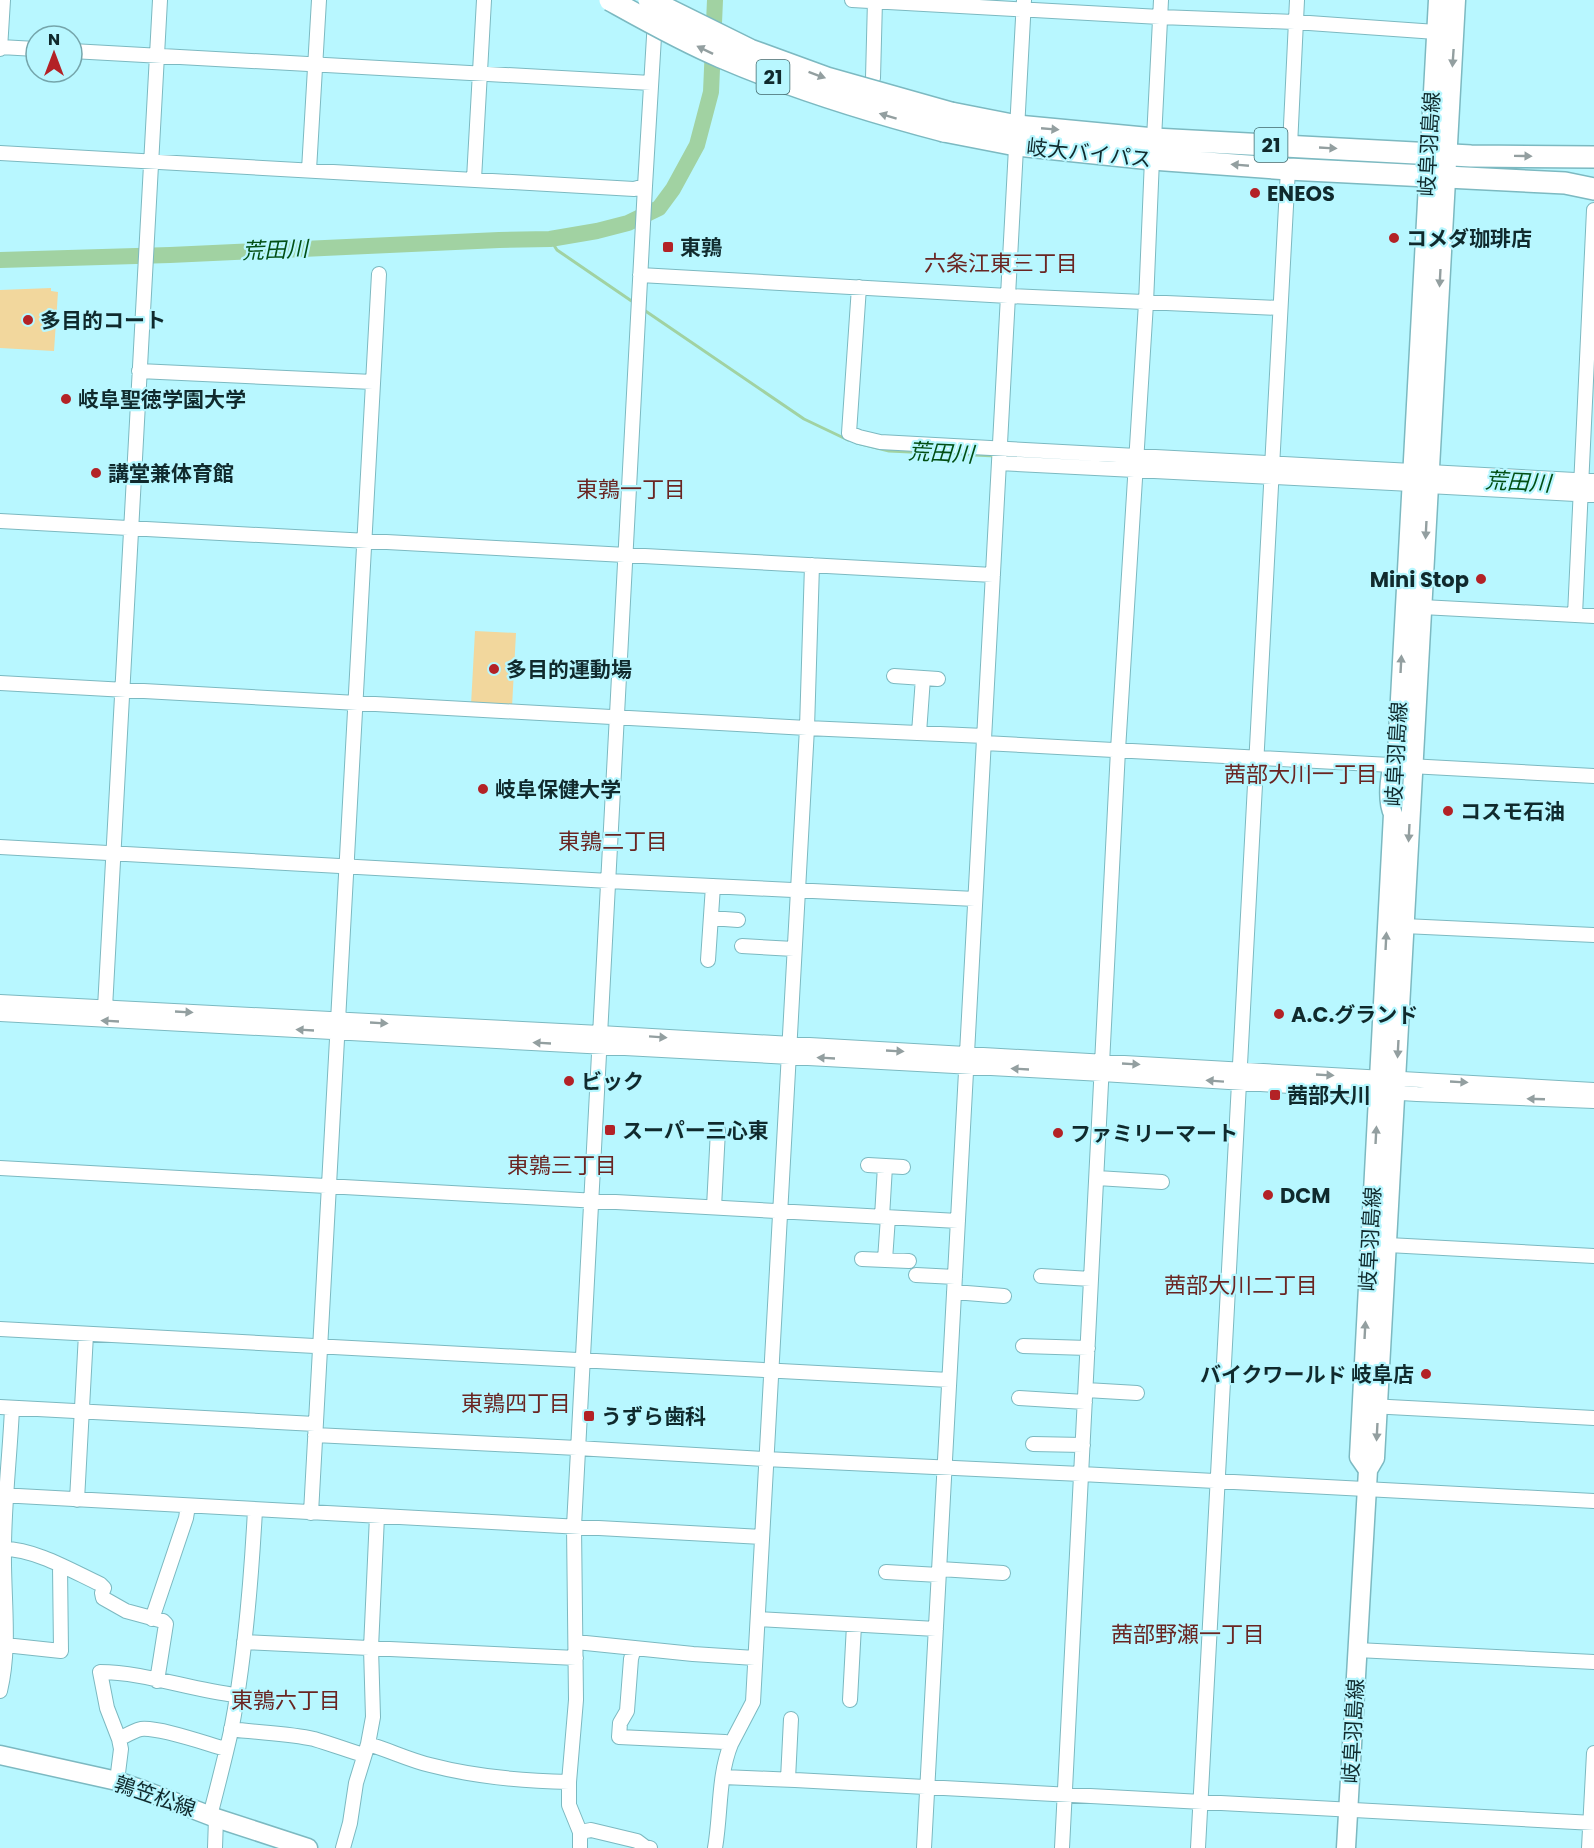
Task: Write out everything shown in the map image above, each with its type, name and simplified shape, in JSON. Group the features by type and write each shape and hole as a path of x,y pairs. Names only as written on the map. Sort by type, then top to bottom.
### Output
{"highway":[{"name":"岐大バイパス","path":"610,0 720,57 855,106 1016,135 1153,149 1288,169 1564,183 1594,189"},
{"name":"岐大バイパス","path":"649,0 750,50 947,122"},
{"name":"岐大バイパス","path":"1153,149 1290,146 1437,154 1594,157"}],"main road":[{"name":"岐阜羽島線","path":"1370,1406 1388,1245 1388,1085 1393,814 1390,806 1392,764 1397,754 1420,478 1437,154 1438,0"},
{"name":"岐阜羽島線","path":"1437,154 1456,0"},
{"name":"岐阜羽島線","path":"1346,1848 1368,1470 1375,1458 1370,1406 1388,1085 1404,926 1422,607 1420,478"},
{"name":"鶉笠松線","path":"0,1755 117,1781 216,1818 308,1848"}],"street":[{"path":"3,0 0,47 24,48"},
{"path":"105,1008 160,0"},
{"path":"309,170 319,0"},
{"path":"474,179 484,0"},
{"path":"580,1848 580,1832 569,1805 576,1700 574,1526 656,0"},
{"path":"852,0 1024,4 1160,17 1295,22 1436,32"},
{"path":"1062,1848 1118,750 1146,303 1161,0"},
{"path":"1290,146 1297,0"},
{"path":"873,78 875,1"},
{"path":"924,1848 1024,4"},
{"path":"84,52 651,83"},
{"path":"0,153 474,179 645,191"},
{"path":"1198,1848 1288,169"},
{"path":"1575,615 1585,487 1594,210"},
{"path":"311,1512 379,274"},
{"path":"640,275 1008,296 1280,308"},
{"path":"859,288 849,433 859,437 880,442 999,456 1585,487"},
{"path":"139,371 373,382"},
{"path":"0,521 993,575"},
{"path":"715,1848 728,1752 753,1702 807,728 812,566"},
{"path":"1422,607 1594,616"},
{"path":"894,676 938,679"},
{"path":"919,733 923,678"},
{"path":"0,683 919,733 1118,750 1594,776"},
{"path":"0,847 975,899"},
{"path":"708,960 713,886"},
{"path":"711,918 738,920"},
{"path":"1404,926 1594,935"},
{"path":"742,946 794,949"},
{"path":"0,1002 338,1026"},
{"path":"0,1014 338,1026 967,1060 1388,1085 1594,1101"},
{"path":"1388,1085 1594,1090"},
{"path":"714,1207 718,1130"},
{"path":"868,1165 903,1167"},
{"path":"885,1166 885,1260"},
{"path":"0,1168 958,1221"},
{"path":"1097,1178 1162,1182"},
{"path":"1388,1245 1594,1256"},
{"path":"862,1259 909,1261"},
{"path":"916,1275 955,1277"},
{"path":"1041,1276 1091,1279"},
{"path":"954,1292 1004,1296"},
{"path":"0,1329 949,1380"},
{"path":"77,1500 86,1334"},
{"path":"1023,1346 1088,1348"},
{"path":"1019,1398 1137,1393"},
{"path":"1370,1406 1594,1418"},
{"path":"0,1688 5,1645 3,1585 6,1407 765,1460 946,1467 1594,1501"},
{"path":"1033,1444 1083,1445"},
{"path":"4,1495 762,1537"},
{"path":"152,1619 188,1506"},
{"path":"214,1848 216,1818 212,1812 231,1729 244,1642 255,1510"},
{"path":"343,1848 350,1823 356,1783 373,1717 371,1648 377,1516"},
{"path":"4,1549 34,1555 100,1584 104,1588 103,1598 126,1611 163,1621 166,1624 157,1681"},
{"path":"5,1645 61,1651 60,1566"},
{"path":"886,1572 1003,1573"},
{"path":"758,1619 936,1629"},
{"path":"850,1700 854,1625"},
{"path":"244,1642 576,1658"},
{"path":"576,1642 755,1658"},
{"path":"634,1648 630,1659 627,1711 620,1723 619,1737 731,1744"},
{"path":"1357,1650 1594,1662"},
{"path":"117,1781 121,1760 119,1739 106,1708 100,1672 125,1674 236,1695"},
{"path":"788,1779 791,1719"},
{"path":"231,1729 314,1739 488,1777 569,1782"},
{"path":"119,1739 137,1730 157,1730 226,1749"},
{"path":"1589,1848 1594,1753"},
{"path":"723,1777 1592,1823"},
{"path":"580,1832 591,1830 637,1841 650,1848"}],"shaded area":[{"name":"多目的コート","path":"51,288 51,291 58,292 54,351 0,348 0,290"},
{"name":"多目的運動場","path":"475,631 516,633 512,707 471,705"}],"waterway":[{"name":"荒田川","path":"0,260 550,239 628,223 659,208 673,189 697,145 711,92 715,0"},
{"name":"荒田川","path":"550,239 557,250 633,302"},
{"name":"荒田川","path":"644,310 804,419 848,440"},
{"name":"荒田川","path":"857,443 889,451 996,456"},
{"name":"荒田川","path":"1003,456 1077,459"}],"place":[{"name":"ENEOS","path":"1255,193"},
{"name":"コメダ珈琲店","path":"1394,238"},
{"name":"東鶉","path":"668,247"},
{"name":"多目的コート","path":"28,320"},
{"name":"岐阜聖徳学園大学","path":"66,399"},
{"name":"講堂兼体育館","path":"96,473"},
{"name":"Mini Stop","path":"1481,579"},
{"name":"多目的運動場","path":"494,669"},
{"name":"岐阜保健大学","path":"483,789"},
{"name":"コスモ石油","path":"1448,811"},
{"name":"A.C.グランド","path":"1279,1014"},
{"name":"ビック","path":"569,1081"},
{"name":"茜部大川","path":"1275,1095"},
{"name":"スーパー三心東","path":"610,1130"},
{"name":"ファミリーマート","path":"1058,1133"},
{"name":"DCM","path":"1268,1195"},
{"name":"バイクワールド 岐阜店","path":"1426,1374"},
{"name":"うずら歯科","path":"589,1416"}],"district":[{"name":"六条江東三丁目","path":"1001,263"},
{"name":"東鶉一丁目","path":"631,489"},
{"name":"茜部大川一丁目","path":"1301,774"},
{"name":"東鶉二丁目","path":"613,841"},
{"name":"東鶉三丁目","path":"562,1165"},
{"name":"茜部大川二丁目","path":"1241,1285"},
{"name":"東鶉四丁目","path":"516,1403"},
{"name":"茜部野瀬一丁目","path":"1188,1634"},
{"name":"東鶉六丁目","path":"286,1700"}]}
